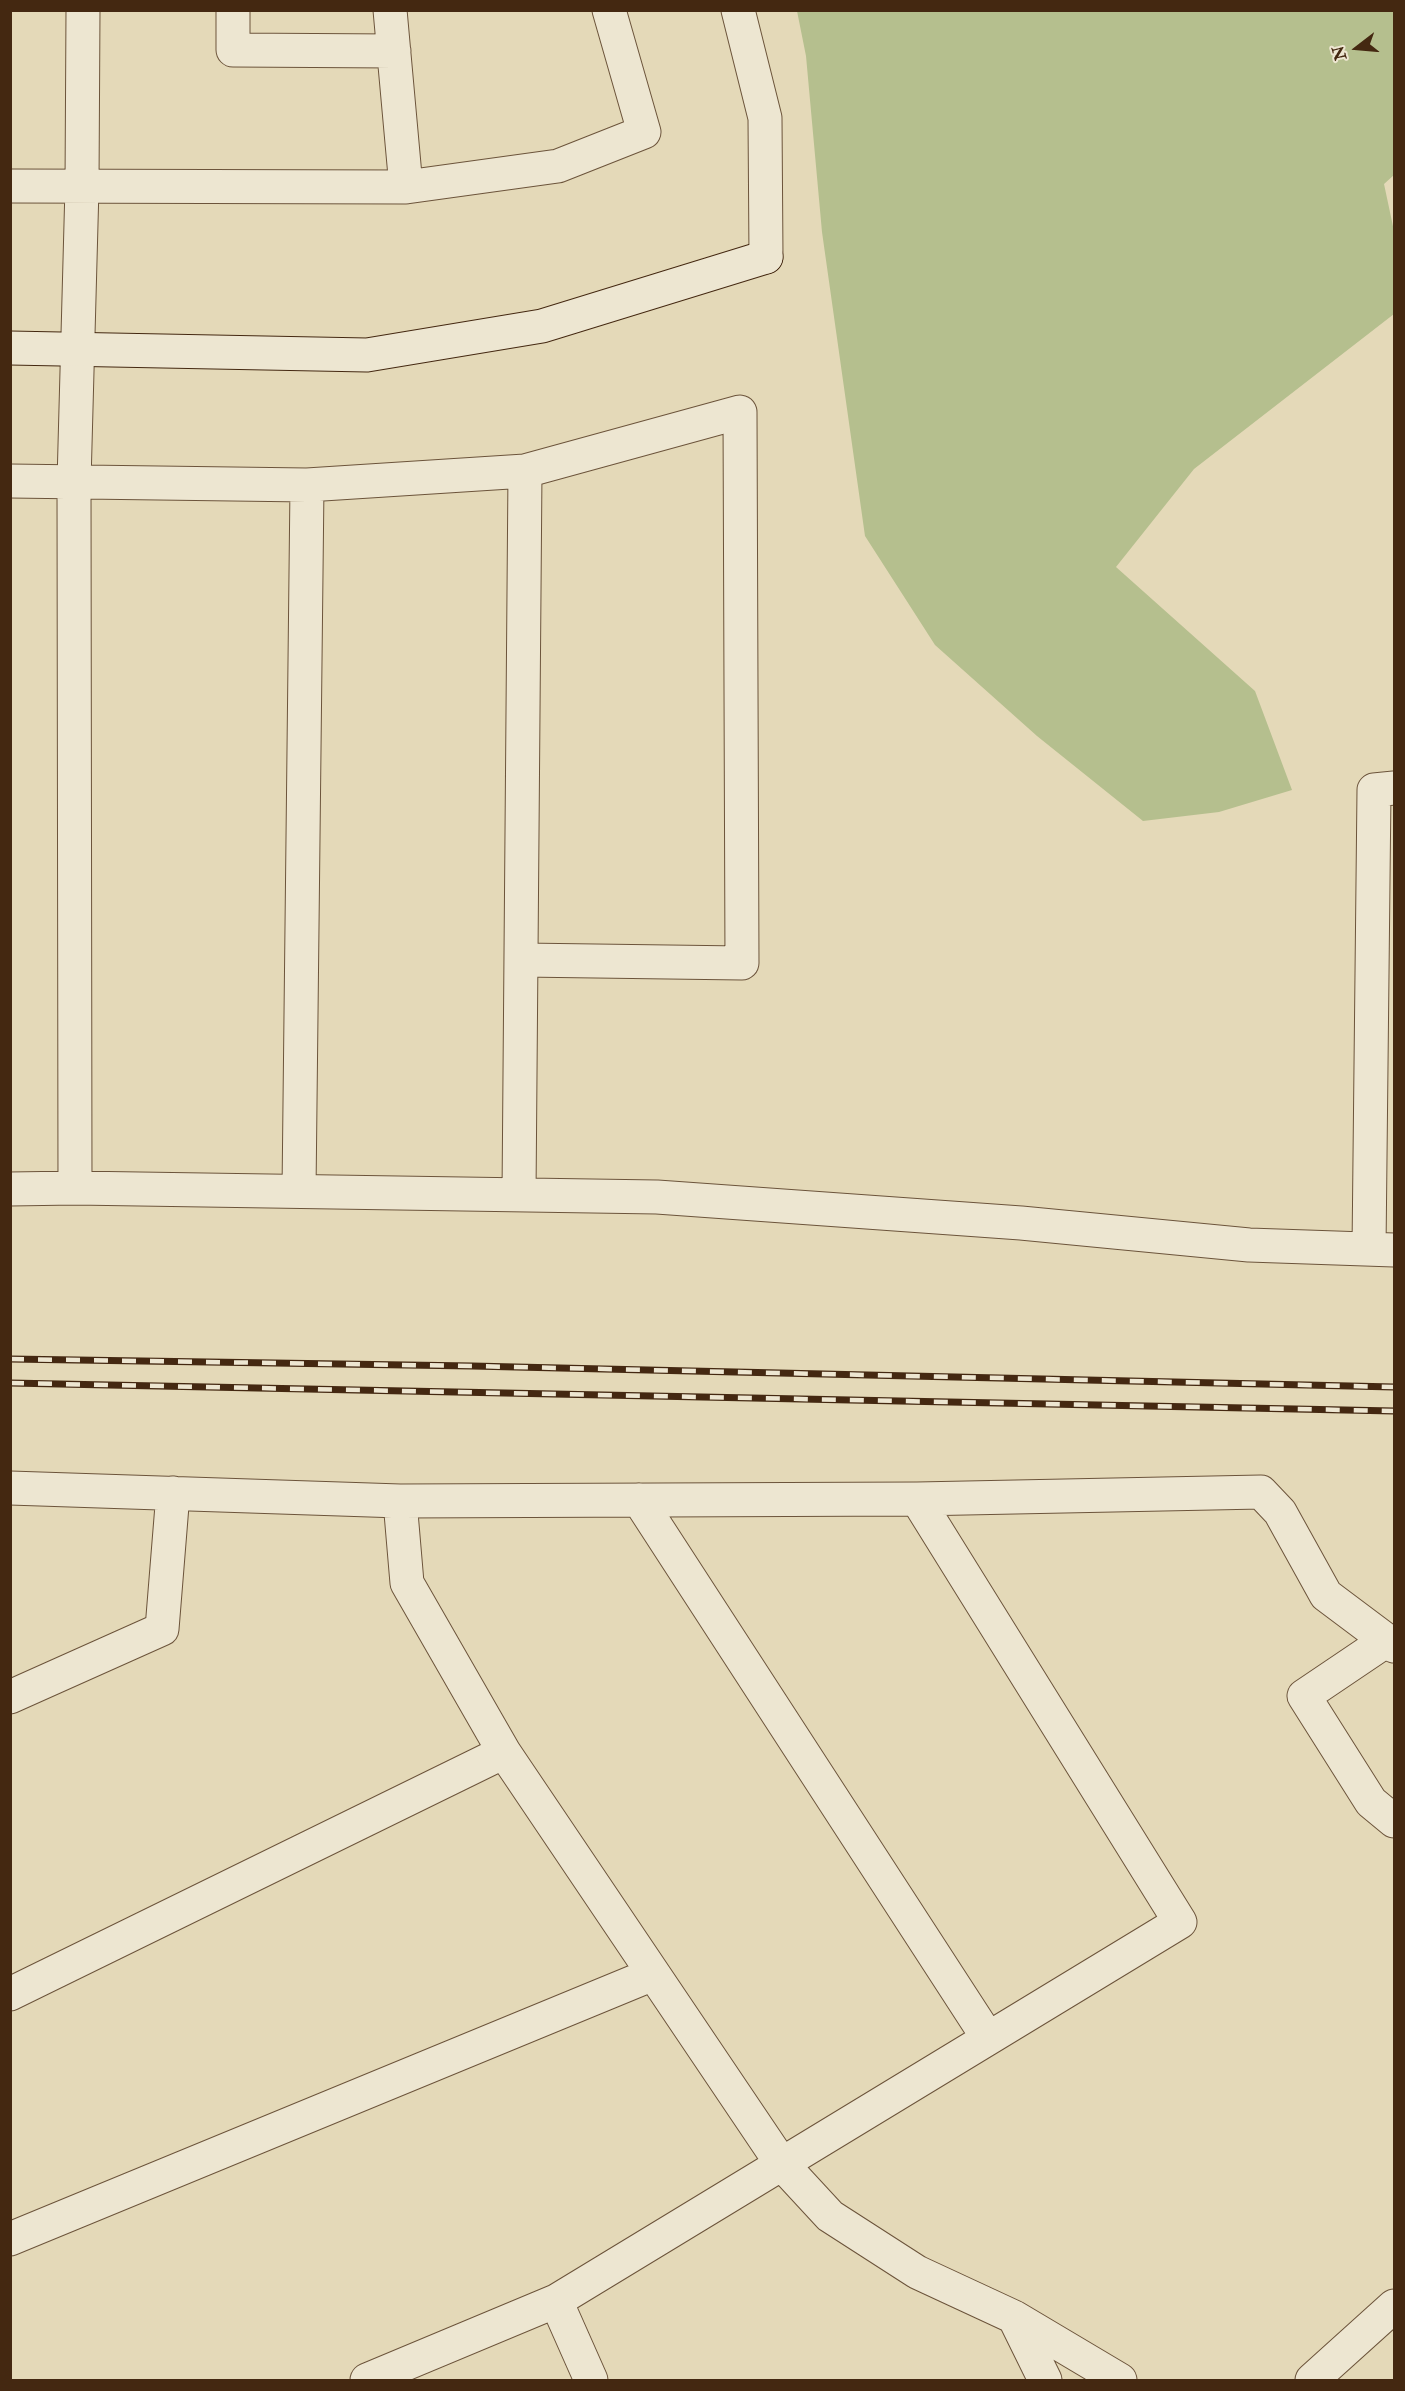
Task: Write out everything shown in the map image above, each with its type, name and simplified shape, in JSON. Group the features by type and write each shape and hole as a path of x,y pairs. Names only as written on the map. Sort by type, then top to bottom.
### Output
{"street":[{"path":"75,1188 74,482 82,187 83,10"},
{"path":"233,10 232,50 394,51"},
{"path":"390,10 406,187"},
{"path":"10,186 406,187 558,166 644,132 609,10"},
{"path":"10,348 367,355 542,326 766,257 765,118 738,10"},
{"path":"10,481 307,485 525,471 740,412 742,963 522,960"},
{"path":"519,1195 525,471"},
{"path":"299,1191 307,485"},
{"path":"10,1189 75,1188 657,1197 1021,1223 1249,1245 1382,1249 1374,790 1395,788"},
{"path":"10,1488 400,1501 918,1499 1261,1492 1280,1512 1326,1595 1391,1643 1304,1696 1371,1802 1395,1821"},
{"path":"10,1697 162,1629 173,1493"},
{"path":"366,2380 556,2301 1180,1922 918,1499"},
{"path":"639,1500 988,2038"},
{"path":"400,1501 407,1582 504,1752 781,2163 830,2216 917,2272 1014,2317 1120,2380"},
{"path":"10,1994 504,1752"},
{"path":"10,2239 653,1974"},
{"path":"556,2301 591,2380"},
{"path":"1312,2380 1395,2306"},
{"path":"1014,2317 1045,2380"}],"green space":[{"path":"797,11 1394,11 1394,175 1384,184 1394,231 1394,314 1194,469 1116,567 1255,691 1292,790 1219,812 1143,821 1037,736 935,645 865,536 822,232 806,56"}],"railway":[{"path":"10,1359 472,1366 1394,1387"},
{"path":"10,1383 1394,1411"}]}
